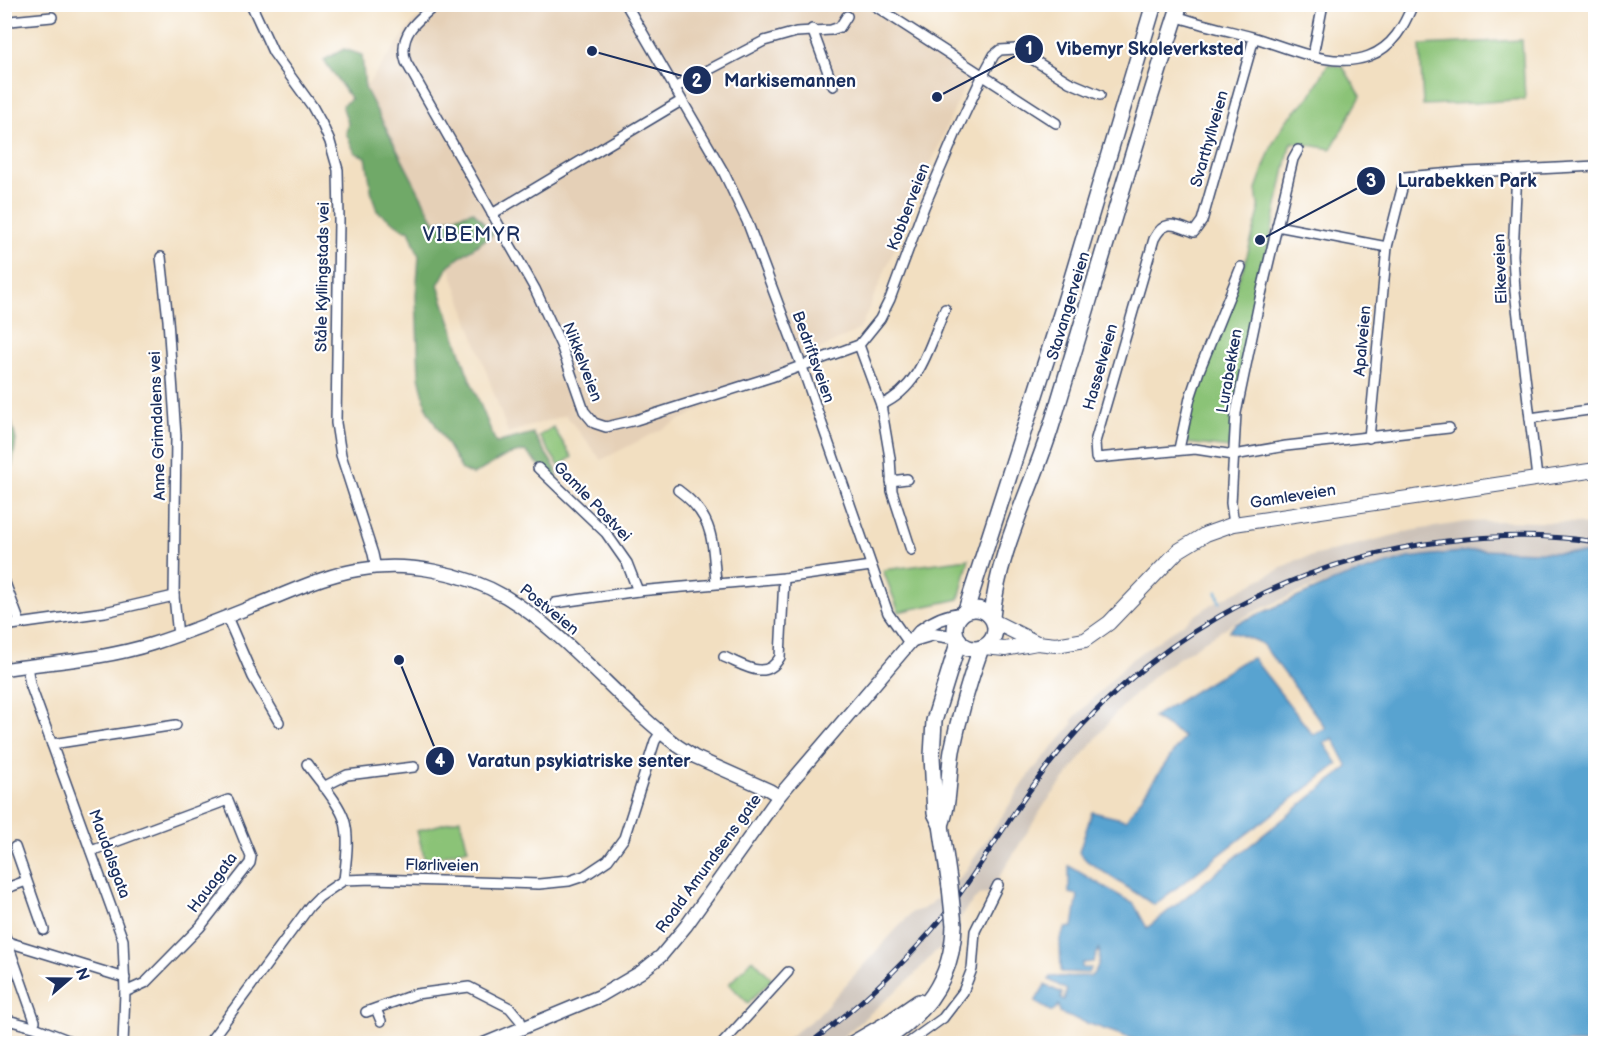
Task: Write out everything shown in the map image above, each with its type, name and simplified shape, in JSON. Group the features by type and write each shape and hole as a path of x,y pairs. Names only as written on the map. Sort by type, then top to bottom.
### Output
{"main road":[{"name":"Stavangerveien","path":"878,1044 897,1032 932,999 950,959 954,926 941,825 935,813 932,756 934,721 958,639 955,626 964,612 1063,308 1154,4"},
{"name":"Stavangerveien","path":"941,825 946,812 952,752 968,688 982,648 993,640 996,628 995,591 1006,548 1047,438 1178,10"},
{"name":"Gamleveien","path":"982,648 1005,649 1037,643 1056,645 1085,640 1100,631 1178,551 1206,534 1234,524 1596,470"},
{"path":"964,612 978,608 988,613 994,620"},
{"name":"Gamleveien","path":"994,620 1037,643"},
{"path":"958,639 969,648 982,648"},
{"path":"852,1044 904,1013 938,987"}],"street":[{"name":"Ståle Kyllingstads vei","path":"251,4 273,52 312,106 335,155 339,209 336,423 341,455 376,568"},
{"name":"Nikkelveien","path":"437,4 423,14 409,29 404,43 404,55 411,73 539,297 561,345 584,411 594,423 606,427 616,426 802,367"},
{"name":"Bedriftsveien","path":"626,4 724,172 747,221 802,367 888,613 910,642"},
{"path":"872,4 1056,123"},
{"path":"1313,55 1323,4"},
{"path":"1178,10 1254,38 1313,55 1346,60 1369,56 1379,51 1404,27 1413,4"},
{"path":"674,88 755,44 796,32 831,30 840,27 847,16"},
{"path":"4,24 10,21 52,17"},
{"path":"812,30 833,86"},
{"name":"Svarthyllveien","path":"1181,227 1194,232 1202,221 1254,38"},
{"name":"Kobberveien","path":"802,367 859,345 880,319 890,299 924,207 982,76 994,55 1000,50 1016,49 1069,82 1100,95"},
{"path":"492,214 681,101"},
{"name":"Lurabekken","path":"1234,524 1231,503 1236,413 1277,225 1293,159 1298,150"},
{"path":"1517,170 1596,166"},
{"name":"Apalveien","path":"1369,438 1387,247 1405,177 1465,171 1517,170"},
{"name":"Eikeveien","path":"1517,170 1515,291 1537,478"},
{"name":"Hasselveien","path":"1181,227 1165,225 1160,228 1154,239 1095,442 1096,458 1179,449 1234,455"},
{"path":"1277,225 1387,247"},
{"name":"Anne Grimdalens vei","path":"161,257 176,436 174,596 178,636"},
{"path":"1179,449 1192,389 1241,267"},
{"path":"881,405 895,398 914,380 945,309"},
{"path":"859,345 881,405 888,441 892,491 911,550"},
{"path":"1530,418 1596,408"},
{"path":"1234,455 1286,446 1449,428"},
{"name":"Gamle Postvei","path":"538,468 606,533 627,563 638,591"},
{"path":"891,481 907,479"},
{"path":"678,490 688,497 708,524 716,582"},
{"path":"555,603 638,591 681,588 716,582 784,578 871,566"},
{"name":"Postveien","path":"4,669 110,654 149,645 178,636 322,579 358,570 421,569 441,572 475,582 507,598 543,624 661,732 695,757 778,796"},
{"path":"724,657 757,671 767,670 776,665 780,657 784,578"},
{"path":"4,580 20,624"},
{"path":"4,626 105,612 174,596"},
{"name":"Roald Amundsens gate","path":"484,1044 618,987 661,956 686,926 778,796 910,642 920,631 935,621 964,612"},
{"path":"227,617 253,677 279,722"},
{"path":"910,642 933,634 958,639"},
{"name":"Maudalsgata","path":"27,666 30,684 123,940 125,978 123,1044"},
{"path":"52,744 176,725"},
{"name":"Flørliveien","path":"344,880 538,884 569,881 584,876 608,860 624,838 661,732"},
{"path":"208,1044 310,906 344,880 345,824 340,809 307,764"},
{"path":"323,787 347,775 414,767"},
{"name":"Hauagata","path":"91,851 228,800 251,857 250,863 200,927 145,982 125,992"},
{"path":"15,847 44,930"},
{"path":"4,890 26,882"},
{"path":"907,1044 943,1018 963,992 972,969 975,931 998,885"},
{"path":"6,937 125,978"},
{"path":"6,937 35,1022"},
{"path":"722,1044 788,972"},
{"path":"366,1012 416,994 469,987 510,1008 520,1020 523,1028"},
{"path":"376,1009 381,1021"},
{"path":"4,1019 37,1028 78,1044"}],"shaded area":[{"path":"443,4 867,5 970,73 860,329 601,460 566,415 508,433 449,266 493,234 473,211 435,223 365,88 414,21"},
{"path":"1466,522 1576,523 1595,527 1595,556 1409,560 1365,570 1300,592 1230,625 1154,676 1116,713 1045,804 989,893 979,895 966,909 941,949 936,951 912,977 836,1043 780,1044 816,1017 912,912 923,909 942,895 965,872 1032,771 1073,724 1072,720 1132,659 1209,606 1297,560 1410,531"}],"green space":[{"path":"1522,40 1525,99 1423,105 1420,45"},
{"path":"344,49 362,55 365,88 435,223 473,211 493,234 449,265 438,285 467,372 496,443 533,433 556,469 558,483 525,451 507,455 473,475 462,470 427,410 419,376 416,296 419,256 409,230 405,230 377,211 366,157 355,153 346,133 348,123 342,105 351,99 324,60"},
{"path":"1328,64 1343,67 1361,96 1331,149 1293,142 1290,145 1244,359 1229,448 1186,443 1195,388 1245,263 1259,212 1256,189 1272,145 1286,121 1311,95"},
{"path":"4,393 16,440 12,466 5,472"},
{"path":"553,427 572,457 559,466 539,436"},
{"path":"969,559 959,599 899,612 883,570"},
{"path":"460,819 468,849 425,860 417,831"},
{"path":"753,959 772,979 748,1003 729,984"}],"water":[{"path":"1478,550 1595,554 1595,1043 1147,1044 1064,1015 1060,1013 1059,1005 1052,1012 1035,1002 1045,985 1062,993 1061,999 1064,1000 1067,990 1049,980 1050,977 1091,976 1100,956 1099,949 1093,962 1082,963 1082,968 1091,968 1088,973 1061,972 1060,939 1066,928 1073,927 1078,895 1069,893 1069,866 1134,904 1147,928 1348,767 1333,738 1324,743 1338,764 1154,905 1087,861 1079,852 1092,812 1126,820 1184,737 1153,717 1242,662 1253,658 1313,735 1326,728 1263,645 1229,631 1236,624 1342,578 1408,558"}],"waterway":[{"name":"Lurabekken","path":"1217,592 1220,602"}],"railway":[{"path":"809,1044 879,985 927,936 955,901 1041,775 1080,728 1123,686 1170,648 1220,616 1273,589 1329,567 1387,551 1447,541 1503,537 1559,538 1596,542"}],"place":[{"name":"Markisemannen","path":"592,51"},
{"name":"Vibemyr Skoleverksted","path":"937,97"},
{"name":"Lurabekken Park","path":"1260,240"},
{"name":"Varatun psykiatriske senter","path":"399,660"}],"district":[{"name":"VIBEMYR","path":"472,235"}]}
